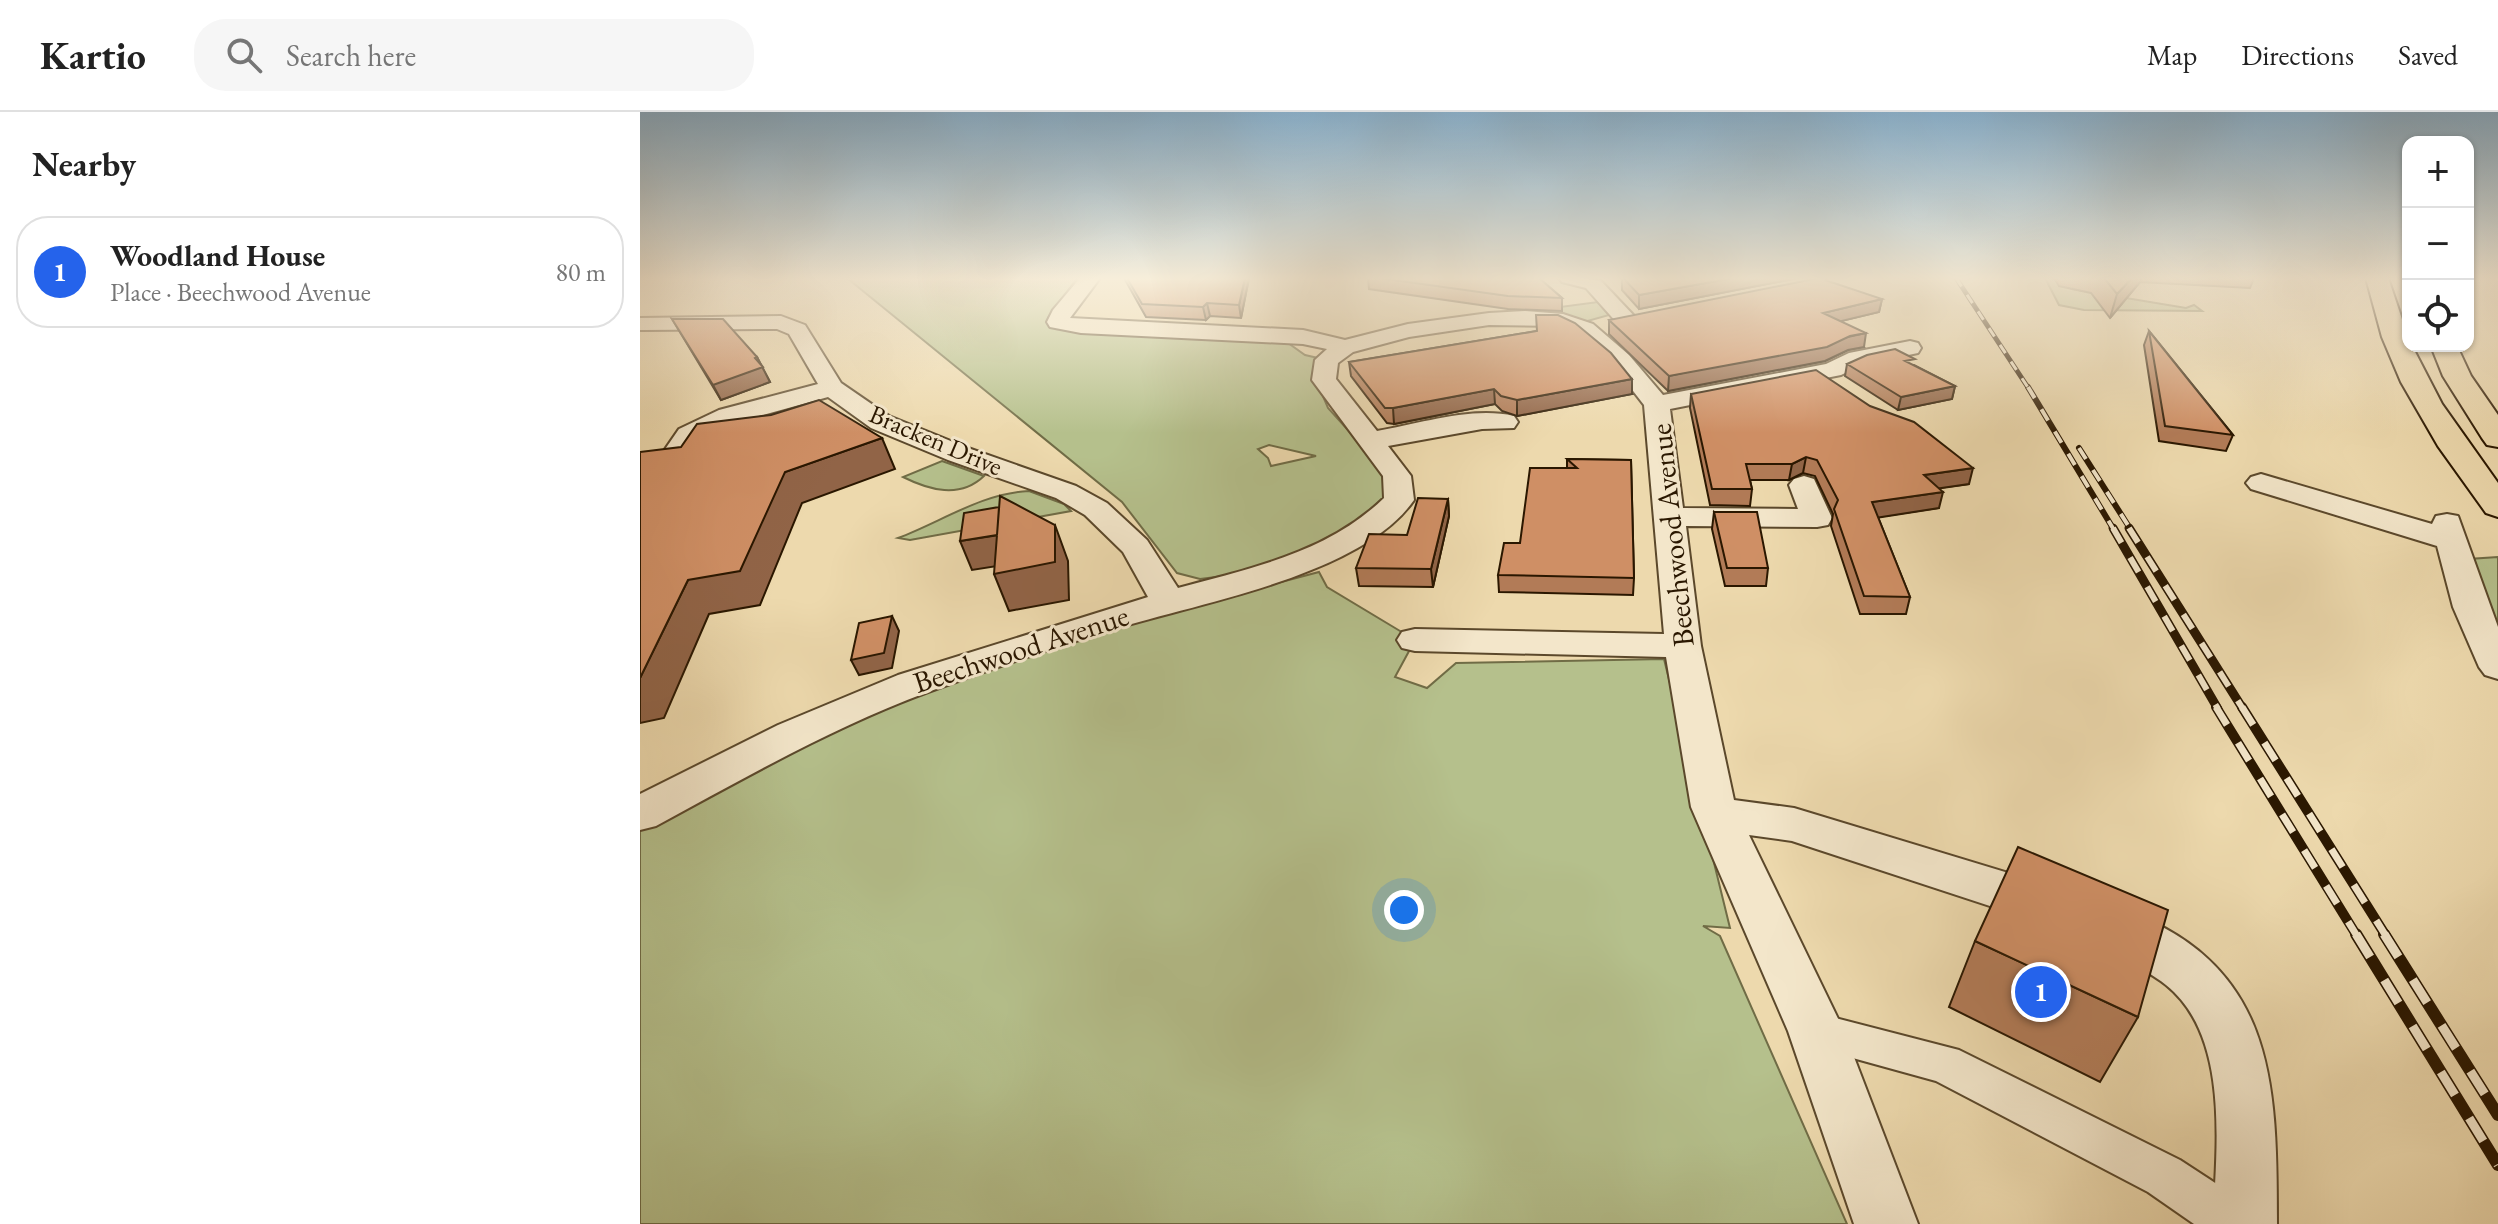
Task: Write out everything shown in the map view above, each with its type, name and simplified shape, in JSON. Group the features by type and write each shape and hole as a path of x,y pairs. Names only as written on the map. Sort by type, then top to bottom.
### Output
{"highway":[{"path":"2393,330 2420,393 2460,457 2498,506"},
{"path":"2447,352 2457,376 2498,438"}],"street":[{"name":"Bracken Drive","path":"797,330 832,388 880,422 958,454 1066,492 1096,509 1136,547 1168,601"},
{"path":"1160,330 1303,337 1345,347"},
{"name":"Beechwood Avenue","path":"640,814 793,735 912,684 986,657 1308,562 1371,528 1399,500 1397,476 1324,380 1327,360 1345,347 1415,330"},
{"name":"Beechwood Avenue","path":"1586,330 1621,360 1657,404 1683,646 1696,731 1716,814 1816,1031 1886,1224"},
{"path":"1657,404 1833,370 1857,358 1910,348"},
{"path":"1818,373 1849,392"},
{"path":"673,458 689,435 728,416 832,388"},
{"path":"1368,441 1482,421 1505,422"},
{"path":"2261,483 2449,531 2471,607 2498,667"},
{"path":"1671,517 1817,518 1804,485"},
{"path":"1415,640 1683,646"},
{"path":"1716,814 1794,825 2112,926 2192,975 2228,1023 2246,1109 2245,1224"},
{"path":"1816,1031 1944,1064 2164,1176 2235,1224"}],"green space":[{"path":"911,330 1115,330 1288,343 1305,355 1327,360 1319,387 1328,408 1384,470 1384,497 1332,547 1248,573 1200,579 1177,573 1122,502","holes":["1269,445 1316,456 1271,466 1268,458 1258,449"]},
{"path":"942,461 984,476 965,488 955,490 923,486 903,477"},
{"path":"1029,491 1064,504 1071,511 910,540 898,538 978,503"},
{"path":"2498,557 2498,626 2469,559"},
{"path":"1319,572 1327,587 1415,640 1395,677 1427,688 1456,663 1664,659 1730,928 1703,926 1720,936 1847,1224 640,1224 640,828 781,748 1045,644"}],"building":[{"path":"679,330 733,330 763,367 713,385"},
{"path":"1583,330 1611,353 1632,379 1517,400 1501,396 1494,389 1385,408 1349,362 1537,331"},
{"path":"1620,330 1859,330 1866,333 1850,336 1827,347 1669,376"},
{"path":"2149,331 2233,435 2165,426"},
{"path":"1895,349 1915,359 1905,361 1955,386 1901,397 1847,364 1867,355"},
{"path":"1816,370 1870,406 1914,422 1973,468 1924,475 1943,492 1872,502 1910,597 1864,596 1834,509 1838,500 1817,460 1806,457 1792,464 1746,464 1752,489 1712,489 1691,394"},
{"path":"819,400 882,438 785,472 740,571 688,580 640,678 640,452 681,447 697,424 771,415"},
{"path":"1567,459 1631,460 1634,578 1498,575 1504,543 1520,543 1530,468 1577,468"},
{"path":"1000,496 1055,525 1055,562 994,574"},
{"path":"1418,498 1448,499 1431,569 1356,568 1369,534 1407,535"},
{"path":"999,507 997,535 960,541 964,513"},
{"path":"1714,512 1757,512 1768,568 1727,568"},
{"path":"892,616 884,653 851,660 859,623"},
{"path":"2018,847 2168,910 2138,1017 1975,941"}],"railway":[{"path":"1990,330 2029,389"},
{"path":"2028,387 2114,530"},
{"path":"2079,448 2131,530"},
{"path":"2113,528 2218,709"},
{"path":"2129,528 2243,709"},
{"path":"2216,707 2357,936"},
{"path":"2242,707 2386,936"},
{"path":"2356,934 2498,1165"},
{"path":"2384,934 2498,1115"}],"place":[{"name":"Woodland House","path":"2041,992"}]}
